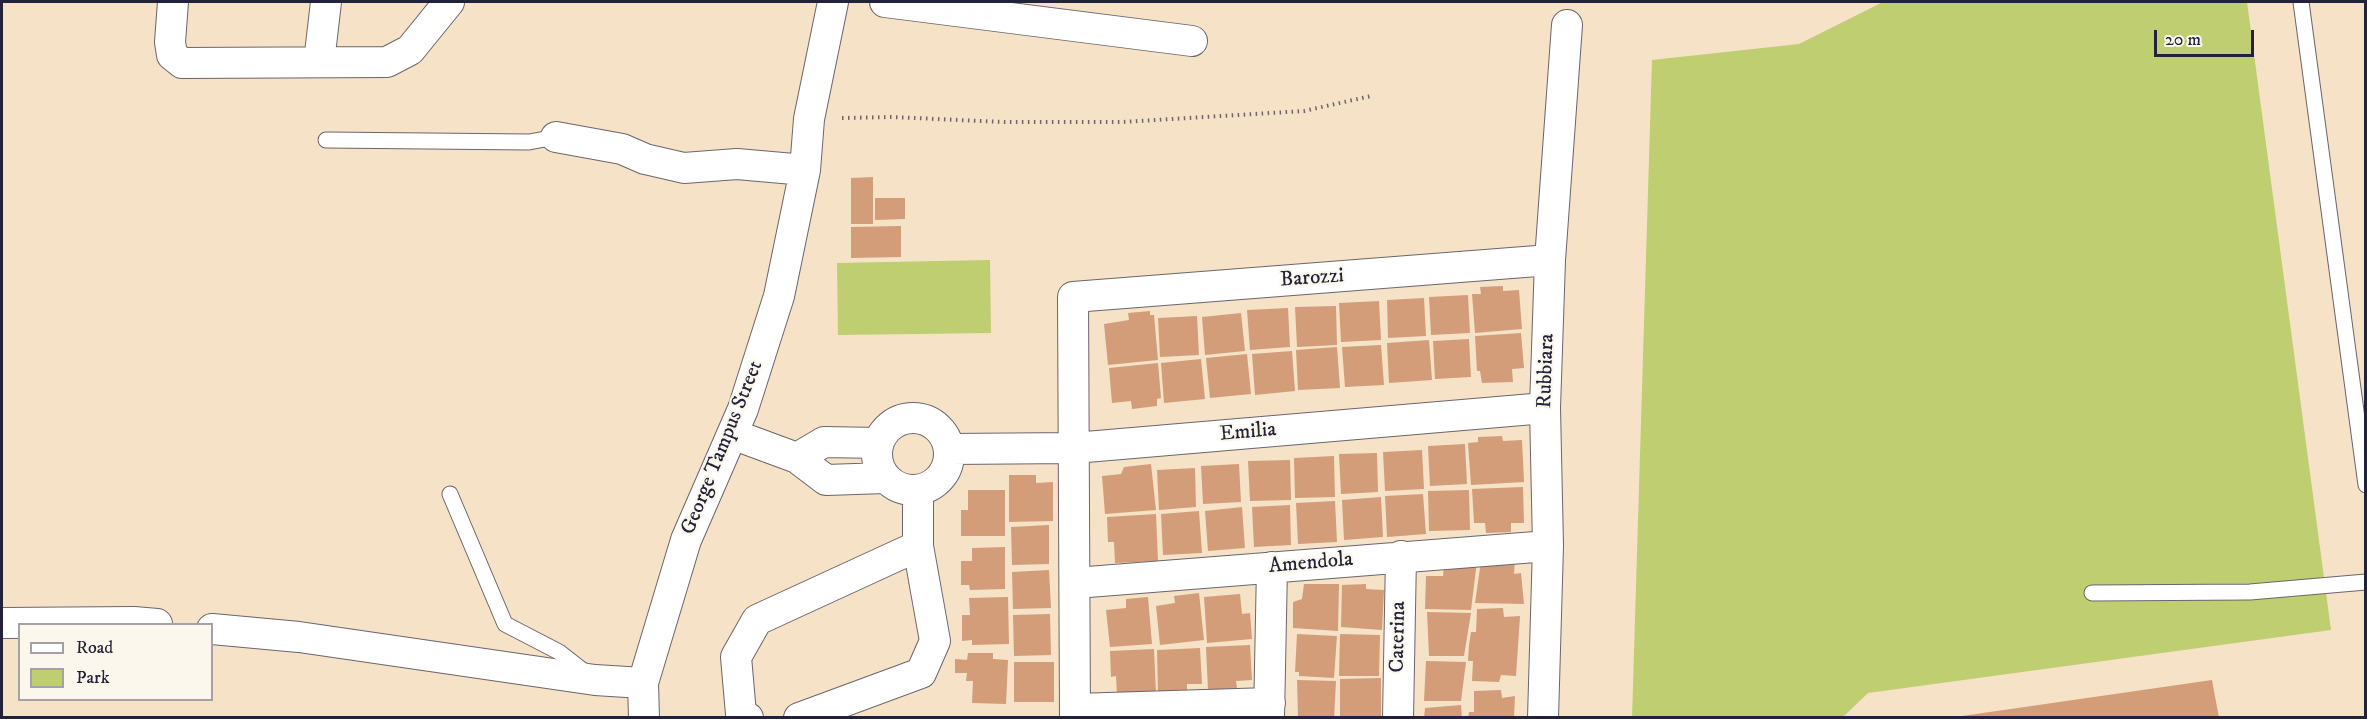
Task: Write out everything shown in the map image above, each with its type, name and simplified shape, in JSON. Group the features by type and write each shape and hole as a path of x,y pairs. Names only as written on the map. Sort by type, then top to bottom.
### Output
{"street":[{"path":"173,2 170,42 172,54 182,63 387,62 410,50 448,2"},
{"path":"319,62 326,2"},
{"name":"George Tampus Street","path":"644,717 643,683 686,540 743,409 779,296 805,170 808,119 833,2"},
{"path":"885,2 1191,41"},
{"name":"Rubbiara","path":"1543,717 1548,546 1545,408 1550,260 1567,25"},
{"path":"556,137 622,149 645,159 684,168 737,164 805,170"},
{"name":"Barozzi","path":"1074,448 1073,297 1550,260"},
{"name":"Emilia","path":"950,449 1074,448 1545,408"},
{"path":"910,417 924,418 937,425 946,436 950,449 947,468 936,483 918,490 906,490 894,486 885,478 877,461 878,442 885,430 896,421 910,417"},
{"path":"732,434 797,458 826,480 885,478"},
{"path":"797,458 824,442 878,442"},
{"path":"1074,448 1075,713 1270,710 1272,567"},
{"path":"799,717 921,673 935,641 918,546 918,490"},
{"path":"748,717 741,714 736,657 757,620 918,546"},
{"name":"Amendola","path":"1075,583 1548,546"},
{"name":"Caterina","path":"1398,717 1401,556"},
{"path":"2,623 146,623"},
{"path":"213,629 299,637 595,680 643,683"}],"lane":[{"path":"2301,2 2360,406 2366,485"},
{"path":"326,140 529,142 556,137"},
{"path":"450,494 505,624 559,652 595,680"},
{"path":"2092,593 2250,592 2366,582"}],"path":[{"path":"808,119 891,117 1004,122 1122,122 1304,111 1371,96"}],"green space":[{"path":"1883,2 2247,2 2331,630 1868,693 1843,717 1632,718 1652,60 1799,44"},
{"path":"990,260 991,333 838,335 837,263"}],"building":[{"path":"873,177 873,224 851,224 851,178"},
{"path":"875,198 905,198 905,219 875,220"},
{"path":"901,226 901,257 851,258 851,227"},
{"path":"1503,286 1503,291 1519,290 1522,329 1475,333 1472,294 1481,294 1480,287"},
{"path":"1468,295 1470,333 1431,335 1429,297"},
{"path":"1424,298 1426,336 1388,338 1387,300"},
{"path":"1379,301 1381,340 1341,342 1339,303"},
{"path":"1336,306 1337,345 1297,347 1295,307"},
{"path":"1288,308 1290,347 1250,350 1247,310"},
{"path":"1150,311 1150,315 1154,315 1158,360 1108,365 1104,324 1129,320 1128,313"},
{"path":"1241,313 1245,351 1205,355 1202,317"},
{"path":"1197,316 1199,355 1160,357 1158,318"},
{"path":"1521,333 1524,368 1512,369 1513,382 1482,383 1480,371 1477,371 1475,336"},
{"path":"1469,339 1471,377 1435,379 1433,341"},
{"path":"1429,340 1432,380 1389,383 1387,343"},
{"path":"1381,345 1384,385 1345,387 1342,347"},
{"path":"1337,347 1340,388 1298,390 1296,350"},
{"path":"1292,351 1295,391 1255,395 1252,354"},
{"path":"1247,354 1251,394 1210,398 1206,358"},
{"path":"1201,359 1205,399 1164,403 1161,363"},
{"path":"1158,363 1161,398 1157,399 1157,406 1132,409 1131,401 1112,403 1109,368"},
{"path":"1502,436 1503,441 1522,440 1524,482 1471,485 1468,443 1478,442 1478,437"},
{"path":"1465,444 1467,484 1430,486 1428,446"},
{"path":"1422,450 1424,489 1385,491 1383,452"},
{"path":"1377,453 1378,492 1341,494 1339,454"},
{"path":"1334,456 1335,497 1295,498 1294,458"},
{"path":"1290,460 1291,500 1250,501 1248,461"},
{"path":"1151,464 1156,510 1105,514 1102,476 1121,474 1124,467"},
{"path":"1239,464 1241,502 1203,504 1201,466"},
{"path":"1195,468 1196,507 1159,510 1157,470"},
{"path":"1009,475 1036,475 1036,483 1053,482 1053,521 1009,522"},
{"path":"1523,487 1524,523 1511,523 1511,532 1486,533 1485,523 1474,523 1472,489"},
{"path":"968,490 1005,490 1005,536 961,536 961,510 968,510"},
{"path":"1469,490 1470,530 1429,531 1428,491"},
{"path":"1423,494 1426,534 1387,537 1385,496"},
{"path":"1381,497 1383,537 1344,540 1342,500"},
{"path":"1335,501 1337,542 1298,544 1296,503"},
{"path":"1290,505 1291,545 1254,547 1252,507"},
{"path":"1242,507 1245,548 1208,551 1205,511"},
{"path":"1199,511 1202,553 1163,555 1161,514"},
{"path":"1156,514 1158,561 1115,563 1114,542 1108,542 1107,517"},
{"path":"1049,525 1049,564 1012,565 1011,527"},
{"path":"1005,547 1005,589 970,590 969,585 961,585 961,561 972,561 972,548"},
{"path":"1515,559 1514,574 1521,573 1524,604 1475,603 1481,561"},
{"path":"1477,561 1471,610 1425,609 1426,576 1443,576 1444,565"},
{"path":"1049,570 1051,608 1013,609 1012,572"},
{"path":"1304,584 1339,584 1338,631 1293,628 1293,602 1302,599"},
{"path":"1366,584 1366,589 1384,590 1382,630 1341,627 1342,585"},
{"path":"1199,593 1204,640 1160,645 1156,606 1175,603 1174,596"},
{"path":"1240,594 1242,614 1250,613 1252,639 1207,643 1204,597"},
{"path":"1008,597 1009,644 972,645 972,640 962,641 962,615 970,615 969,598"},
{"path":"1148,597 1152,644 1110,647 1106,610 1126,608 1126,599"},
{"path":"1503,608 1504,617 1520,616 1516,676 1501,675 1499,682 1472,681 1473,661 1468,661 1469,645 1471,632 1476,632 1477,609"},
{"path":"1427,612 1471,613 1464,656 1429,656"},
{"path":"1050,614 1051,655 1014,656 1013,615"},
{"path":"1297,634 1337,636 1334,678 1299,676 1299,672 1295,672"},
{"path":"1340,634 1380,635 1379,676 1339,676"},
{"path":"1250,645 1252,680 1236,681 1237,688 1208,690 1206,647"},
{"path":"1200,648 1202,684 1187,684 1187,693 1158,694 1157,650"},
{"path":"1154,649 1156,694 1117,696 1116,676 1111,677 1110,651"},
{"path":"968,653 993,653 993,659 1008,660 1006,704 972,703 973,681 966,681 967,673 955,673 955,659 967,660"},
{"path":"1426,661 1466,662 1461,701 1424,701"},
{"path":"1014,662 1054,662 1054,702 1014,702"},
{"path":"1381,678 1381,718 1340,718 1340,679"},
{"path":"1297,680 1336,681 1334,718 1298,718"},
{"path":"2212,680 2219,718 1962,718 1962,716"},
{"path":"1501,690 1502,698 1515,696 1514,718 1468,718 1469,712 1474,712 1474,691"},
{"path":"1461,705 1462,718 1424,718 1425,708"}]}
